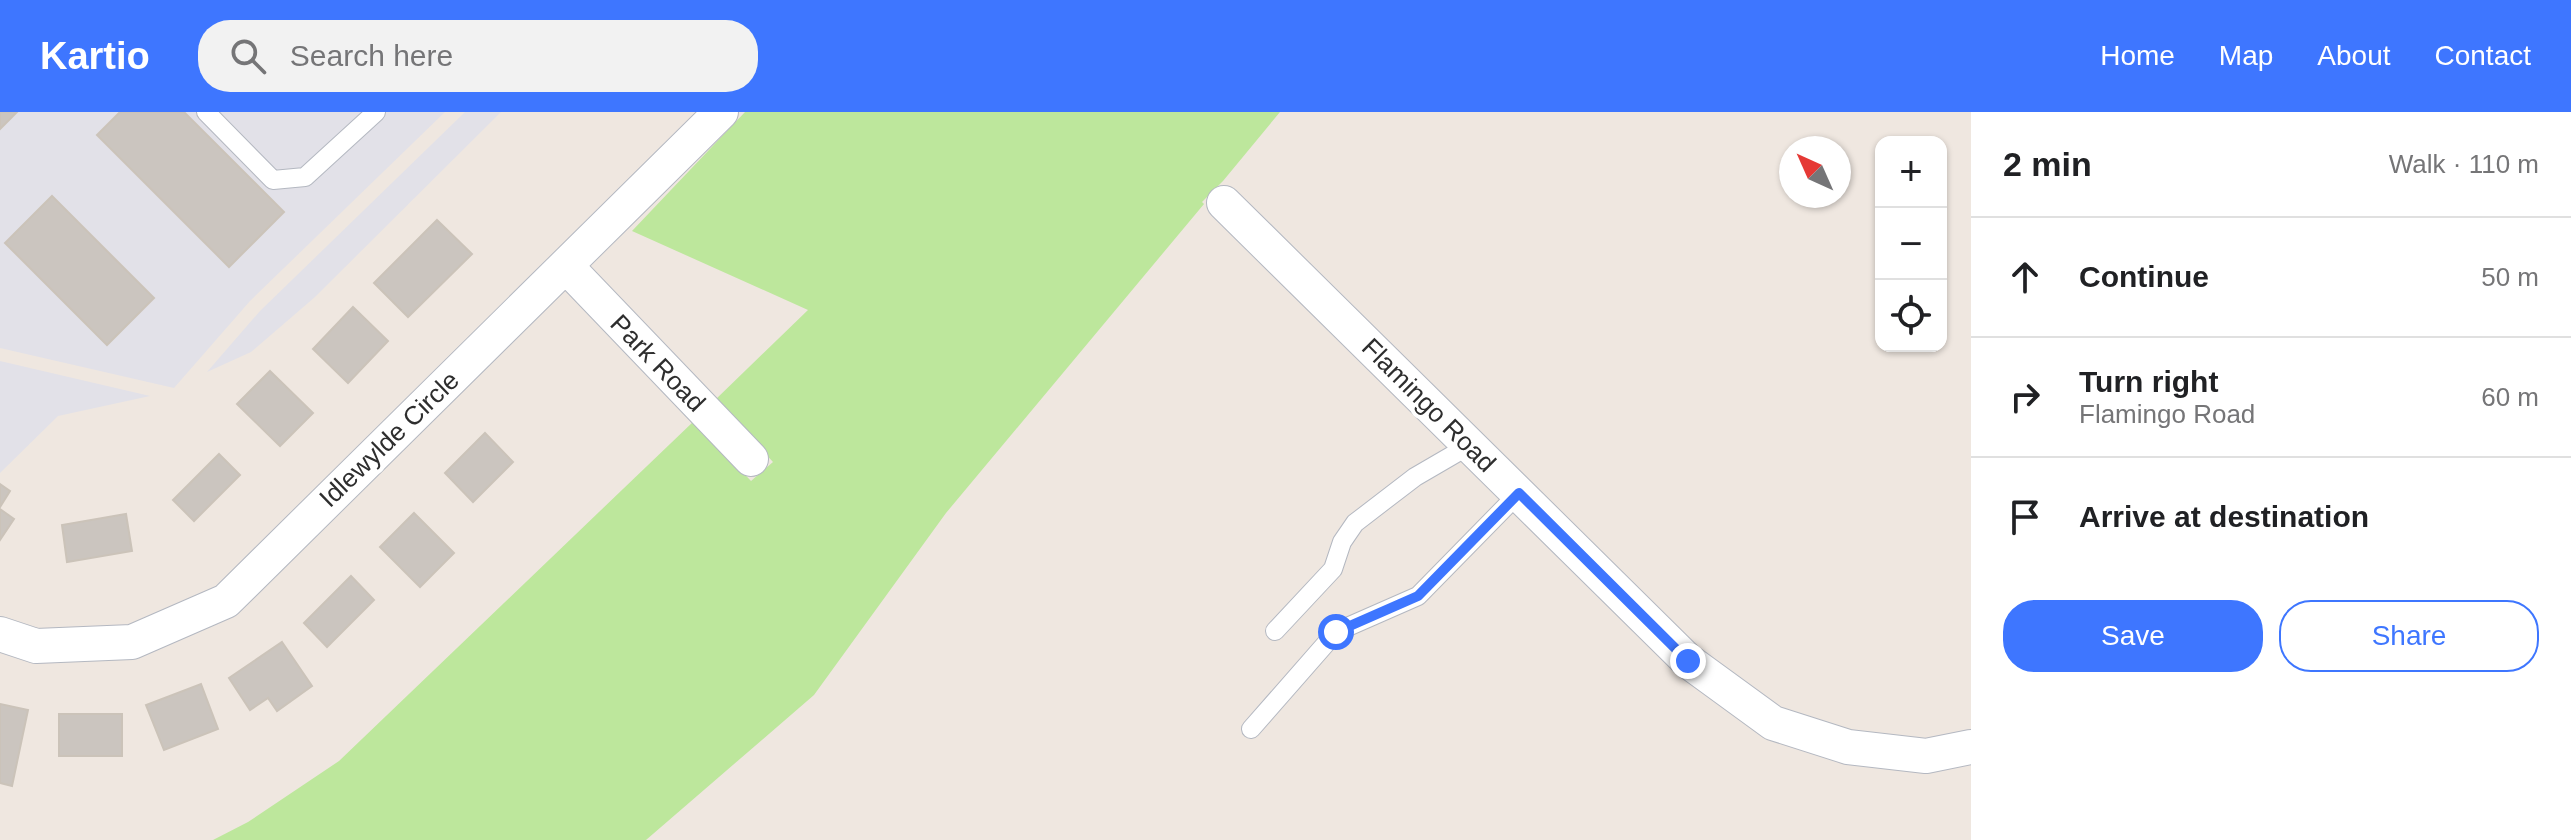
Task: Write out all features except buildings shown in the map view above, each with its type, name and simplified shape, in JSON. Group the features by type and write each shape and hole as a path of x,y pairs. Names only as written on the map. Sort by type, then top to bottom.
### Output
{"street":[{"name":"Idlewylde Circle","path":"0,634 36,646 132,642 226,601 721,112"},
{"name":"Flamingo Road","path":"1224,203 1688,661 1773,723 1848,747 1926,756 1971,747"},
{"name":"Park Road","path":"566,266 751,459"}],"lane":[{"path":"206,112 273,180 305,177 363,116"},
{"path":"1275,631 1333,569 1342,542 1355,523 1415,477 1470,445"},
{"path":"1251,729 1336,632 1418,596 1519,493"}],"shaded area":[{"path":"0,112 445,112 250,301 174,388 0,348"},
{"path":"465,112 501,112 315,297 251,352 207,372 260,311"},
{"path":"0,361 150,396 58,416 0,473"}],"green space":[{"path":"745,112 1280,112 946,513 814,695 646,840 213,840 248,822 339,761 694,421 751,481 773,462 715,400 808,310 632,231"}],"route":[{"path":"1336,632 1418,596 1519,493 1688,661"}]}
